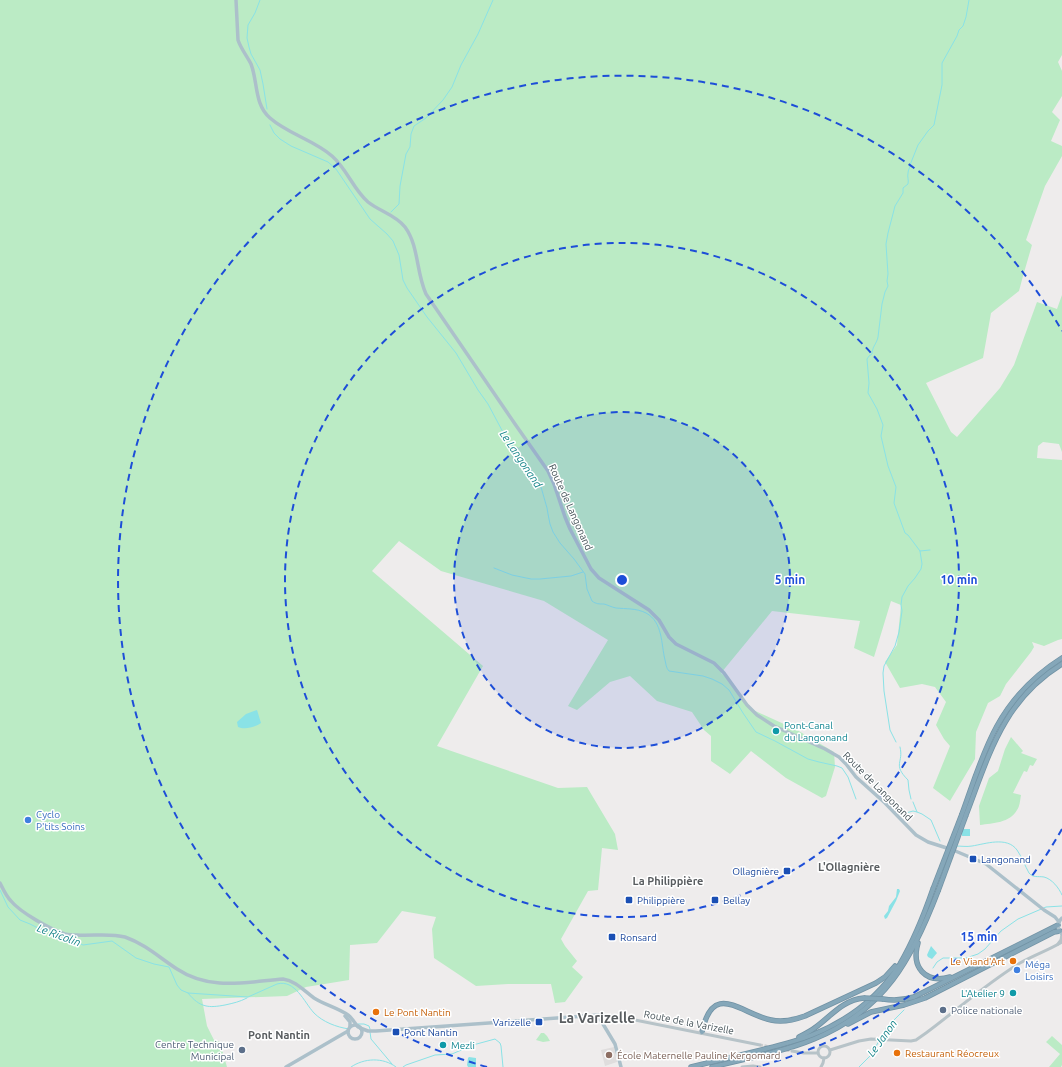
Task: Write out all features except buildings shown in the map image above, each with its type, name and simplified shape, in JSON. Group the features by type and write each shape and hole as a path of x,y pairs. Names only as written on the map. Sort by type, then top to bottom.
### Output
{"highway":[{"path":"712,1067 813,1040 853,1018 884,992 904,965 920,934 988,744 996,726 1015,699 1031,682 1049,666 1062,658"},
{"path":"964,814 992,746 1013,710 1026,693 1042,678 1062,664"},
{"path":"691,1067 792,1042 810,1036 837,1023 860,1008 890,977 899,964 916,933 936,890"},
{"path":"792,1042 814,1028 850,1001 864,998 895,1000 907,999 921,994 1059,924"},
{"path":"824,1035 871,1012 904,1005 925,998 1054,932 1061,933"},
{"path":"920,934 916,957 917,964 921,970 927,976 935,979 944,979 958,975"},
{"path":"702,1032 709,1012 715,1006 731,1004 772,1020 783,1021 795,1019 812,1013 876,983 899,964"}],"main road":[{"name":"Route de Langonand","path":"236,0 238,40 251,65 259,101 262,107 269,117 331,155 342,166 363,197 374,206 397,219 406,229 413,242 421,281 426,294 548,471 565,517 594,574 649,610 659,620 669,637 676,644 714,663 724,673 747,705 757,715 774,726 826,749 839,757 856,777 916,835 928,842 986,863 1042,909 1052,915 1062,917"},
{"path":"0,883 14,905 55,930 69,935 110,935 124,937 152,950 184,974 196,979 224,984 287,979 296,983 313,997 346,1014 358,1026 362,1033 361,1035"},
{"name":"Route de Langonand","path":"1052,915 1059,924"},
{"path":"1061,933 1059,924 1062,917"},
{"path":"334,1008 347,1017 350,1022 350,1037"},
{"path":"599,1015 616,1046 621,1067"},
{"name":"Route de la Varizelle","path":"372,1031 599,1015"},
{"path":"286,1067 354,1026 372,1031"},
{"path":"336,1038 345,1036 356,1039 361,1035 372,1031"}],"street":[{"path":"1057,945 1060,941 1061,933"},
{"path":"830,1050 859,1041 876,1039 911,1041 920,1037 996,979 1021,962 1062,942"},
{"name":"Route de la Varizelle","path":"599,1015 613,1016 702,1032 760,1045"},
{"path":"818,1053 818,1049 821,1046 827,1046 830,1050"},
{"path":"824,1058 829,1055 830,1050"},
{"path":"792,1051 818,1053 819,1056 824,1058"},
{"path":"821,1067 824,1063 824,1058"},
{"path":"742,1067 760,1067"}],"shaded area":[{"name":"École Maternelle Pauline Kergomard","path":"614,1047 617,1062 605,1066 601,1050"}],"green space":[{"path":"0,0 1062,0 1062,55 1058,62 1062,71 1062,96 1052,112 1060,120 1051,141 1062,146 1062,156 1045,186 1026,240 1032,245 1019,291 991,313 983,358 926,383 951,432 957,437 1000,388 1014,365 1037,302 1057,309 1062,295 1062,452 1059,444 1043,442 1038,446 1037,458 1062,460 1062,639 1044,646 1032,642 1034,647 1006,684 1000,696 988,703 976,732 975,759 950,801 933,788 950,746 936,725 946,702 935,687 922,684 900,688 885,662 897,645 901,605 891,601 874,657 854,648 860,621 772,611 721,673 726,677 751,709 797,730 834,752 835,767 826,796 822,798 786,778 751,751 730,774 711,761 711,736 704,730 692,712 657,701 630,676 610,682 577,710 568,706 608,640 544,601 441,571 399,541 372,571 483,666 437,746 558,788 587,787 615,834 618,850 602,848 598,890 588,891 561,939 577,961 572,967 583,977 565,1002 555,1003 551,984 476,986 434,958 432,929 436,917 402,911 377,943 350,945 349,980 306,987 287,996 202,999 207,1026 214,1040 220,1042 227,1067 0,1067"},
{"path":"1011,737 1023,751 1021,753 1037,759 1033,766 1030,765 1027,772 1024,771 1013,793 1021,795 1019,807 1014,814 1010,818 1001,822 980,825 979,806 989,778 998,771 1005,749"},
{"path":"541,1033 544,1033 550,1041 543,1042 536,1040"},
{"path":"1052,1036 1062,1045 1061,1067 1049,1067 1060,1054 1046,1042"}],"water":[{"path":"257,710 261,723 250,728 238,727 237,722 246,714"},
{"path":"963,829 970,829 970,836 962,836"},
{"path":"897,889 900,891 896,901 885,919 884,916 888,911 889,906 896,897"},
{"path":"931,946 937,953 932,959 927,955"},
{"path":"468,1058 476,1058 476,1067 468,1067"}],"waterway":[{"path":"260,0 248,25 247,38 251,54 260,70 267,109"},
{"path":"391,212 399,204 400,186 406,154 410,147 411,134 414,126 426,118 443,100 452,87 461,65 478,34 493,0"},
{"path":"896,742 890,730 884,691 884,666 895,646 899,632 902,597 908,586 921,569 922,564 920,551 905,533 894,503 896,487 888,466 881,436 883,425 877,409 868,393 869,383 867,359 872,354 877,339 882,304 888,286 886,244 895,206 903,193 903,188 908,184 908,171 918,145 934,125 942,85 942,63 959,30 963,26 969,0"},
{"name":"Le Langonand","path":"270,125 274,133 280,139 291,146 328,162 336,169 370,219 393,241 399,255 403,280 407,288 427,317 456,353 488,404 505,436 533,473 541,487 553,532 585,574 587,589 592,601 616,608 638,610 652,617 656,622 660,634 666,666 669,671 703,676 722,684 729,690 756,732 808,759 842,768 848,777 856,799"},
{"path":"920,551 930,550"},
{"path":"494,568 512,575 531,579 571,576 583,572"},
{"path":"900,747 901,752 899,767 903,775 908,780 911,799"},
{"path":"913,802 917,812"},
{"name":"Le Langonand","path":"899,815 913,811 922,814 931,820 940,841"},
{"name":"Le Langonand","path":"956,846 970,846 996,842 1008,843 1017,850 1031,875 1044,877 1050,880 1062,895"},
{"name":"Le Ricolin","path":"0,890 8,907 20,920 83,945 112,941 136,958 169,967 177,985 181,990 188,993 248,997 277,984 283,983 294,988 314,1013 326,1021 339,1027 349,1029 355,1024"},
{"name":"Le Janon","path":"933,968 937,962 943,958 966,958 978,954 985,949 1001,931 1018,919 1046,907 1062,906"},
{"name":"Le Ricolin","path":"188,993 197,1002 205,1006 219,1006 247,998"},
{"name":"Le Janon","path":"881,1038 887,1027 904,1010"},
{"name":"Le Ricolin","path":"358,1024 369,1026 370,1029"},
{"name":"Le Ricolin","path":"370,1032 371,1039 392,1064"},
{"name":"Le Janon","path":"403,1067 435,1055 452,1054 473,1045 495,1039 501,1046 503,1067"},
{"name":"Le Janon","path":"859,1067 871,1055 879,1041"},
{"name":"Le Janon","path":"351,1067 368,1060 379,1060 396,1067"}],"tunnel":[{"path":"760,1045 792,1051"}],"place":[{"name":"Pont-Canal du Langonand","path":"776,731"},
{"name":"Cyclo P'tits Soins","path":"28,820"},
{"name":"Langonand","path":"973,859"},
{"name":"Ollagnière","path":"787,871"},
{"name":"Philippière","path":"629,900"},
{"name":"Bellay","path":"715,900"},
{"name":"Ronsard","path":"612,937"},
{"name":"Le Viand'Art","path":"1013,961"},
{"name":"Méga Loisirs","path":"1017,970"},
{"name":"L'Atelier 9","path":"1013,993"},
{"name":"Police nationale","path":"943,1010"},
{"name":"Le Pont Nantin","path":"376,1012"},
{"name":"Varizelle","path":"539,1022"},
{"name":"Pont Nantin","path":"396,1032"},
{"name":"Mezli","path":"443,1045"},
{"name":"Centre Technique Municipal","path":"242,1050"},
{"name":"Restaurant Réocreux","path":"897,1053"},
{"name":"École Maternelle Pauline Kergomard","path":"609,1055"}],"district":[{"name":"L'Ollagnière","path":"849,867"},
{"name":"La Philippière","path":"668,881"},
{"name":"La Varizelle","path":"597,1018"},
{"name":"Pont Nantin","path":"279,1035"}]}
